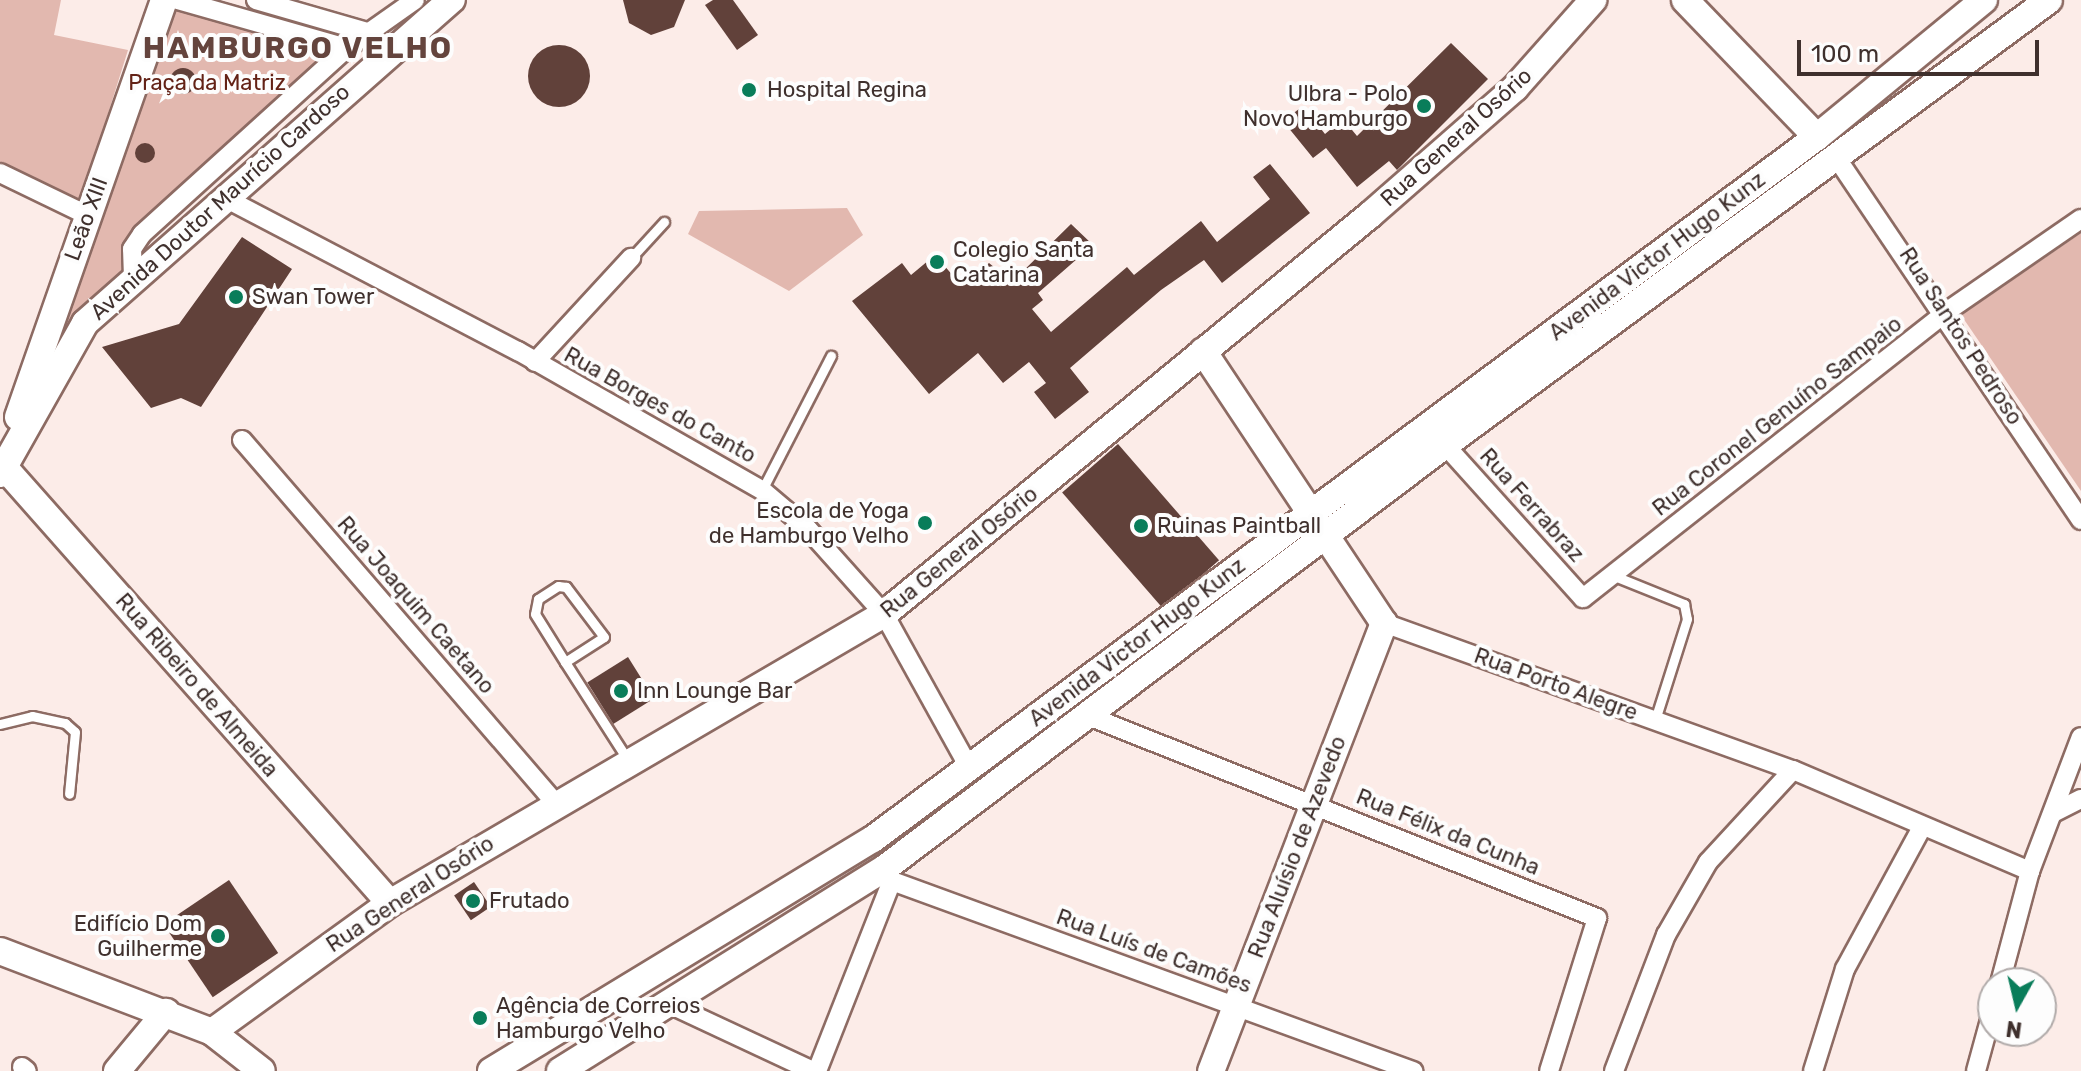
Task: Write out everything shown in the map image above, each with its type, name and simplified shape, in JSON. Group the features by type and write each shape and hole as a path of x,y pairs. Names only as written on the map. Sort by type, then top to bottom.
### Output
{"main road":[{"name":"Leão XIII","path":"7,447 164,0"},
{"name":"Avenida Doutor Maurício Cardoso","path":"7,447 71,342 133,277 452,0"},
{"name":"Rua General Osório","path":"212,1032 390,903 554,802 884,614 1515,88 1593,0"},
{"path":"1685,0 1817,137"},
{"name":"Avenida Victor Hugo Kunz","path":"491,1071 873,839 970,769 1309,510 1817,137 1984,0"},
{"name":"Avenida Victor Hugo Kunz","path":"560,1071 889,874 1086,715 1445,445 2049,0"},
{"path":"1203,351 1384,623"},
{"name":"Rua Ribeiro de Almeida","path":"7,447 390,903"},
{"name":"Rua Aluísio de Azevedo","path":"1211,1071 1384,623"},
{"path":"0,951 212,1032 262,1071"},
{"path":"117,1071 166,1012"}],"street":[{"path":"178,0 347,48"},
{"path":"256,0 370,33"},
{"path":"133,277 132,249 142,234 347,48 415,0"},
{"name":"Rua Santos Pedroso","path":"1836,157 1946,312 2081,520"},
{"path":"0,173 87,215"},
{"name":"Rua Borges do Canto","path":"223,197 535,362 762,490 808,529 884,614 970,769"},
{"name":"Rua Coronel Genuíno Sampaio","path":"1583,598 1946,312 2081,219"},
{"path":"535,362 631,258"},
{"name":"Rua Joaquim Caetano","path":"242,440 554,802"},
{"name":"Rua Ferrabraz","path":"1445,445 1583,598"},
{"name":"Rua Porto Alegre","path":"1384,623 1793,770 2030,871"},
{"name":"Rua Félix da Cunha","path":"1086,715 1597,918 1549,1071"},
{"path":"2004,967 2030,871 2081,737"},
{"path":"1614,1071 1666,935 1708,862 1793,770"},
{"path":"2053,813 2081,799"},
{"path":"1813,1071 1845,969 1922,827"},
{"path":"669,1004 815,1071 889,874"},
{"name":"Rua Luís de Camões","path":"889,874 1235,1007 1413,1071"},
{"path":"1976,1071 1983,1047"}],"lane":[{"path":"631,258 664,222"},
{"path":"762,490 831,356"},
{"path":"1612,575 1684,604 1687,619 1655,720"},
{"path":"565,662 604,637 566,587 558,586 538,599 535,614 565,662 628,760"},
{"path":"0,724 32,716 65,723 75,732 69,794"}],"green space":[{"path":"0,0 61,0 54,35 128,50 80,203 0,164"},
{"name":"Praça da Matriz","path":"167,2 339,50 140,232 131,277 48,355"},
{"path":"847,208 863,235 789,291 688,234 699,211"},
{"path":"2081,233 2081,491 1961,315"}],"building":[{"path":"623,0 685,0 674,27 651,35 629,23"},
{"path":"713,0 733,0 758,35 737,50 705,5"},
{"name":"Ulbra - Polo Novo Hamburgo","path":"1451,43 1488,79 1397,170 1389,161 1357,187 1326,148 1313,158 1283,121 1303,106 1325,134 1343,119 1357,136"},
{"path":"559,45 581,54 590,76 581,98 559,107 537,98 528,76 537,54"},
{"path":"183,68 192,72 196,81 192,90 183,94 174,90 170,81 174,72"},
{"path":"145,143 152,146 155,153 152,160 145,163 138,160 135,153 138,146"},
{"path":"1270,164 1310,213 1222,283 1204,260 1161,290 1070,368 1089,392 1055,419 1034,392 1046,383 1029,362 1003,383 978,353 929,394 852,301 902,263 911,275 935,255 962,286 989,263 1012,282 1071,224 1093,245 1038,293 1043,300 1032,309 1051,332 1127,267 1134,275 1201,221 1217,242 1270,199 1253,177"},
{"name":"Swan Tower","path":"242,237 292,269 201,407 181,398 151,408 102,347 179,324"},
{"name":"Ruinas Paintball","path":"1118,444 1219,560 1163,609 1062,493"},
{"name":"Inn Lounge Bar","path":"628,657 654,699 613,724 587,682"},
{"name":"Edifício Dom Guilherme","path":"229,880 278,953 213,997 164,924"},
{"name":"Frutado","path":"474,882 491,907 471,920 454,895"}],"place":[{"name":"Hospital Regina","path":"749,90"},
{"name":"Ulbra - Polo Novo Hamburgo","path":"1424,106"},
{"name":"Colegio Santa Catarina","path":"937,262"},
{"name":"Swan Tower","path":"236,297"},
{"name":"Escola de Yoga de Hamburgo Velho","path":"925,523"},
{"name":"Ruinas Paintball","path":"1141,526"},
{"name":"Inn Lounge Bar","path":"621,691"},
{"name":"Frutado","path":"473,901"},
{"name":"Edifício Dom Guilherme","path":"218,936"},
{"name":"Agência de Correios Hamburgo Velho","path":"480,1018"}],"district":[{"name":"HAMBURGO VELHO","path":"298,48"}]}
